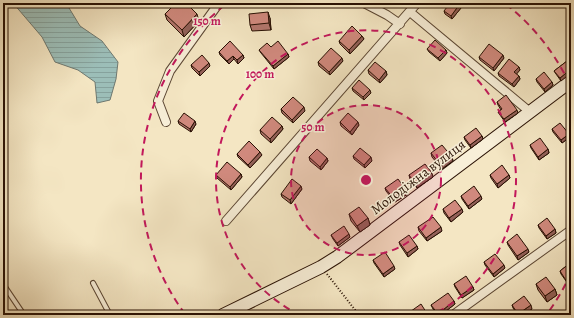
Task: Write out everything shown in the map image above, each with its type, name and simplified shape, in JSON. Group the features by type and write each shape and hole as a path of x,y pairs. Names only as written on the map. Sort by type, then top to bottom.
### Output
{"street":[{"path":"166,122 158,101 170,70 220,3"},
{"path":"364,3 387,15 400,24"},
{"path":"226,221 417,3"},
{"path":"410,12 530,112"},
{"name":"Молодіжна вулиця","path":"223,315 279,289 321,267 571,82"},
{"path":"453,315 571,230"}],"lane":[{"path":"93,283 110,315"},
{"path":"3,284 24,315"}],"path":[{"path":"321,267 359,315"}],"water":[{"path":"13,3 66,3 80,26 102,41 118,62 116,79 110,100 97,103 95,82 78,70 55,62 42,37"}],"building":[{"path":"176,3 186,3 197,14 182,30 165,14"},
{"path":"450,3 457,3 459,5 451,16 444,11"},
{"path":"268,12 269,23 250,25 249,14"},
{"path":"352,26 362,36 349,50 339,41"},
{"path":"435,40 446,50 438,58 427,49"},
{"path":"230,41 243,55 237,60 233,56 227,61 219,52"},
{"path":"278,41 288,54 273,66 259,50 267,43 271,47"},
{"path":"489,44 503,55 493,68 479,57"},
{"path":"331,48 342,58 329,72 318,62"},
{"path":"202,55 209,63 199,72 191,65"},
{"path":"509,59 519,67 514,72 519,76 512,84 498,73"},
{"path":"567,61 571,66 571,69 560,78 554,71"},
{"path":"375,62 386,71 379,80 368,70"},
{"path":"544,72 552,82 544,89 536,79"},
{"path":"359,80 370,90 363,97 352,88"},
{"path":"506,95 517,110 504,119 498,112 502,109 497,102"},
{"path":"293,97 304,107 292,120 281,109"},
{"path":"184,113 195,121 190,129 178,121"},
{"path":"348,113 358,122 350,132 340,122"},
{"path":"272,117 282,126 270,139 260,130"},
{"path":"560,123 569,134 561,140 552,129"},
{"path":"476,128 482,136 470,145 464,137"},
{"path":"540,138 548,149 538,157 530,145"},
{"path":"249,141 260,152 248,165 237,154"},
{"path":"442,145 452,157 441,166 431,153"},
{"path":"360,148 371,157 364,165 353,156"},
{"path":"317,149 327,158 320,167 309,157"},
{"path":"227,162 241,174 230,187 216,175"},
{"path":"425,164 432,173 416,185 409,175"},
{"path":"502,165 509,175 497,184 490,175"},
{"path":"292,179 301,186 290,200 281,194"},
{"path":"398,179 406,190 394,199 385,188"},
{"path":"474,186 481,196 468,206 461,196"},
{"path":"455,200 462,209 449,218 443,209"},
{"path":"359,207 368,218 357,226 349,214"},
{"path":"433,217 441,227 426,238 418,227"},
{"path":"547,218 555,229 546,236 538,225"},
{"path":"344,226 349,234 337,243 331,235"},
{"path":"517,234 528,249 517,256 507,242"},
{"path":"409,235 417,246 407,253 399,242"},
{"path":"385,252 394,266 383,274 373,260"},
{"path":"495,254 504,265 493,274 484,262"},
{"path":"570,263 571,284 569,285 560,271"},
{"path":"466,276 473,287 461,295 454,284"},
{"path":"546,277 555,289 545,296 536,284"},
{"path":"448,293 454,301 438,314 431,305"},
{"path":"524,296 531,305 518,314 512,305"},
{"path":"421,304 428,315 407,315 407,314"}]}
